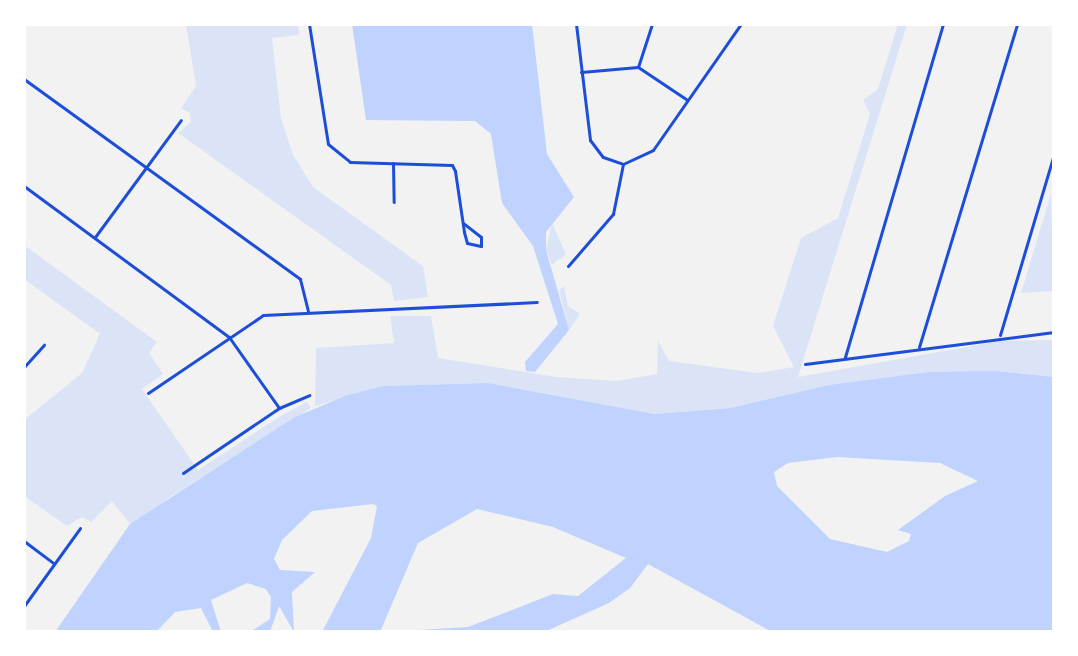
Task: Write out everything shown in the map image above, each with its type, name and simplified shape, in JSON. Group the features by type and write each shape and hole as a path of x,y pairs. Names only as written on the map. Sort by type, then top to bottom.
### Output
{"street":[{"path":"309,24 321,128 328,144 350,162 452,165 463,223 468,244 481,246 481,237 463,223"},
{"path":"576,24 590,140 603,157 623,164 653,150 741,24"},
{"path":"638,67 652,24"},
{"path":"845,357 943,24"},
{"path":"919,347 1017,24"},
{"path":"581,72 638,67 687,100"},
{"path":"24,79 300,279 308,311"},
{"path":"95,237 181,120"},
{"path":"1000,335 1054,154"},
{"path":"393,163 394,202"},
{"path":"568,266 613,214 623,164"},
{"path":"24,186 230,336 279,408"},
{"path":"148,393 255,318 308,311 537,302"},
{"path":"805,364 1000,335 1054,332"},
{"path":"24,367 44,345"},
{"path":"183,472 279,408 309,394"},
{"path":"24,606 80,528"},
{"path":"24,542 53,563"}],"shaded area":[{"path":"186,24 298,24 299,35 272,38 281,118 293,155 313,187 423,266 428,297 394,301 391,285 178,133 191,122 190,113 181,108 196,86"},
{"path":"898,24 907,24 798,377 1000,341 1054,340 1054,377 996,371 829,385 730,408 655,414 488,383 383,386 315,406 316,348 394,343 390,316 431,316 438,358 556,377 616,381 657,374 658,341 669,361 758,373 794,367 773,326 801,238 838,218 870,114 863,100 878,89"},
{"path":"1051,194 1054,291 1021,293"},
{"path":"552,223 566,254 552,265 546,250"},
{"path":"24,245 157,342 149,353 163,374 142,389 198,470 282,415 307,402 311,408 167,499 145,518 130,524 112,501 91,522 82,517 67,526 24,496 24,420 82,373 100,334 24,279"},
{"path":"564,286 568,306 580,314 569,330 559,290"}],"water":[{"path":"352,24 532,24 547,154 574,197 546,232 546,250 569,330 535,372 526,371 525,362 558,324 533,246 502,203 491,134 475,121 366,120"},
{"path":"996,371 1054,377 1054,632 772,632 648,564 630,588 609,603 544,632 387,632 468,627 553,594 578,596 626,558 553,527 477,509 418,543 380,632 322,632 371,538 377,506 373,504 312,511 282,540 274,559 280,570 315,572 292,592 294,632 279,606 270,632 250,632 270,619 271,597 266,589 247,583 211,600 221,632 213,632 201,608 175,612 156,632 55,632 130,524 295,417 345,396 383,386 488,383 655,414 730,408 829,385 929,372","holes":["837,457 940,463 978,481 945,496 898,530 911,534 909,541 887,552 830,539 777,486 774,472 788,463"]}]}
